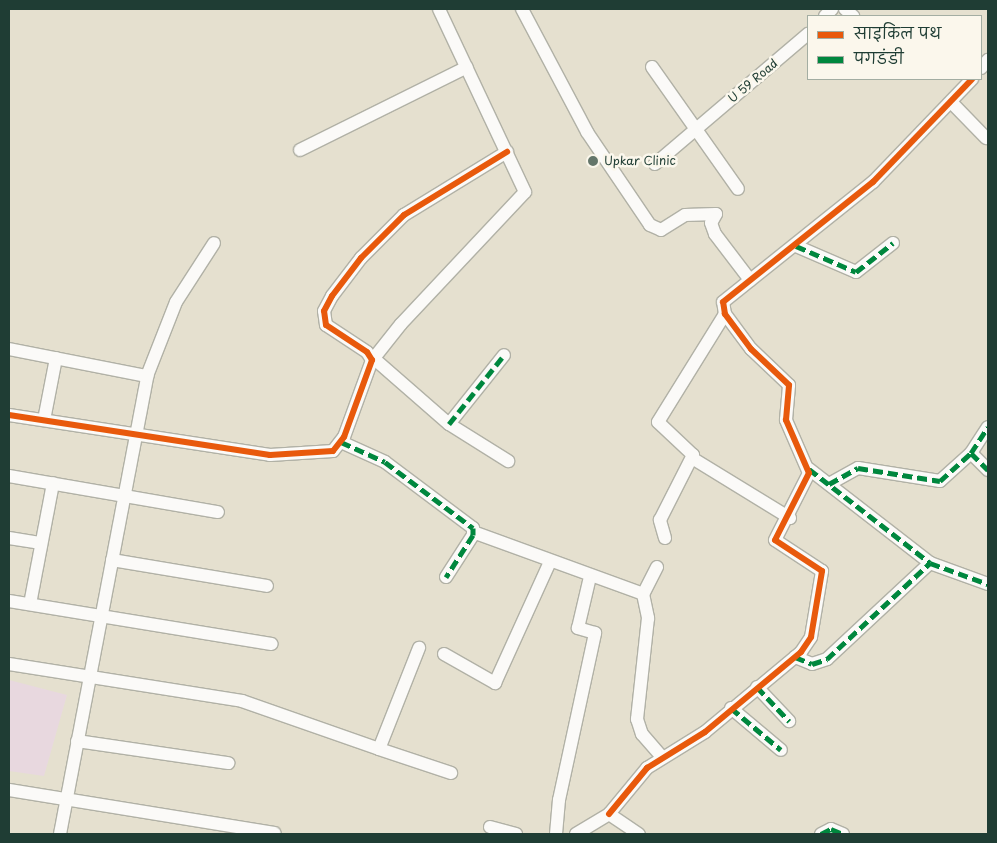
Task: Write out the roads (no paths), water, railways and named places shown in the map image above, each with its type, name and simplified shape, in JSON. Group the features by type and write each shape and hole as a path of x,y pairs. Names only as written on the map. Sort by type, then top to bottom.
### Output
{"street":[{"path":"9,415 270,455 327,453 342,442 373,357 407,317 523,195 524,185 439,9"},
{"path":"522,9 587,132 650,224 661,230 685,215 716,214 710,223 715,234 750,280"},
{"name":"U 59 Road","path":"656,164 807,35"},
{"path":"300,150 467,67"},
{"path":"652,67 697,128 738,189"},
{"path":"971,80 952,103 885,171 796,246 725,298 721,304 725,314 760,359 789,386 786,420 809,469 930,564 988,584"},
{"path":"952,103 986,138"},
{"path":"507,152 404,215 361,258 332,296 324,311 326,325 373,357 449,424 508,461"},
{"path":"60,834 147,376 176,302 214,243"},
{"path":"796,246 856,272 892,243"},
{"path":"665,538 660,520 692,458 691,450 658,422 725,314"},
{"path":"9,349 147,376"},
{"path":"449,424 504,355"},
{"path":"44,420 56,358"},
{"path":"828,484 858,468 940,481 971,453 988,427"},
{"path":"342,442 385,462 474,532 590,577 644,594"},
{"path":"971,453 988,470"},
{"path":"692,458 790,518"},
{"path":"790,518 788,511 809,469"},
{"path":"9,476 218,512"},
{"path":"30,604 40,543 53,483"},
{"path":"576,834 609,814 637,778 661,756 698,738 731,708 795,657 811,637 822,574 816,565 775,540 790,518"},
{"path":"446,577 474,532"},
{"path":"9,538 40,543"},
{"path":"112,560 267,586"},
{"path":"444,654 495,683 550,562"},
{"path":"795,657 816,664 828,659 930,564"},
{"path":"657,566 644,594 648,618 637,719 642,734 661,756"},
{"path":"556,834 559,800 596,633 578,628 590,577"},
{"path":"9,601 102,613 271,644"},
{"path":"379,749 420,648"},
{"path":"9,664 242,700 451,773"},
{"path":"757,688 789,721"},
{"path":"731,708 781,750"},
{"path":"77,741 228,763"},
{"path":"9,790 275,833"},
{"path":"609,814 639,834"},
{"path":"490,827 516,834"},
{"path":"821,834 831,829 843,834"}],"place":[{"name":"Upkar Clinic","path":"593,161"}]}
